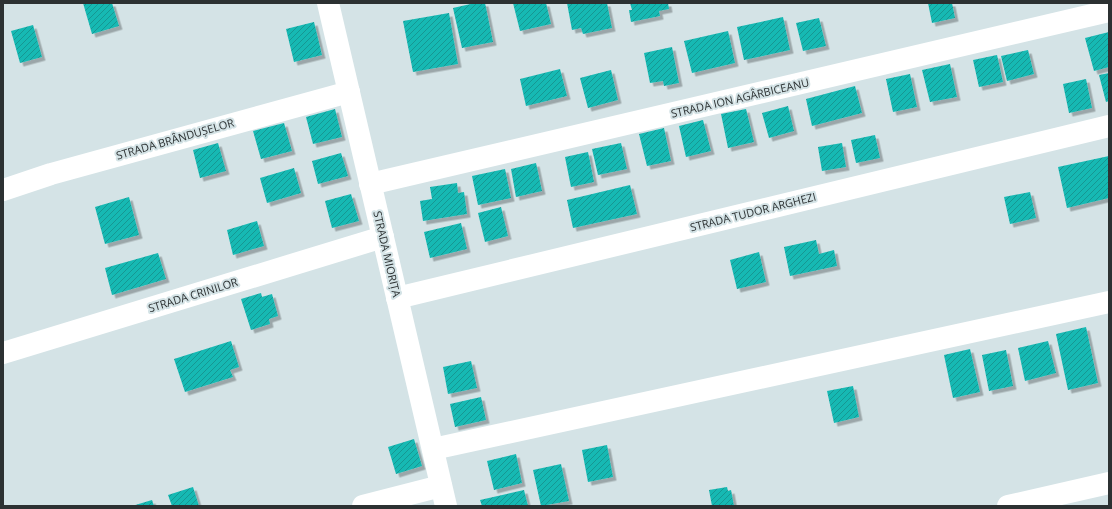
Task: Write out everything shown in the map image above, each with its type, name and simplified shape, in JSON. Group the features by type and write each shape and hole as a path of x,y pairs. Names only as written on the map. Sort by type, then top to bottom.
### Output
{"street":[{"name":"STRADA MIORIȚA","path":"333,4 349,92 443,496"},
{"name":"STRADA ION AGÂRBICEANU","path":"370,184 1109,11"},
{"name":"STRADA BRÂNDUȘELOR","path":"3,190 51,174 349,92"},
{"name":"STRADA TUDOR ARGHEZI","path":"397,298 1109,126"},
{"name":"STRADA CRINILOR","path":"3,353 383,237"},
{"path":"432,449 1109,302"},
{"path":"1008,506 1109,483"},
{"path":"363,506 443,496"}],"building":[{"path":"83,3 112,3 119,26 92,34"},
{"path":"475,3 485,3 493,42 462,48 453,8"},
{"path":"513,3 546,3 551,24 520,31"},
{"path":"567,3 607,3 612,28 583,34 581,28 572,30"},
{"path":"630,3 668,3 669,9 659,11 660,16 631,22 629,10 632,10"},
{"path":"928,3 952,3 955,18 932,23"},
{"path":"449,13 458,64 413,72 403,21"},
{"path":"783,17 790,50 744,60 737,27"},
{"path":"819,18 826,46 803,51 796,23"},
{"path":"314,22 322,55 294,62 286,29"},
{"path":"33,25 42,57 20,63 11,31"},
{"path":"728,31 735,63 692,73 684,41"},
{"path":"1109,32 1109,67 1094,71 1085,38"},
{"path":"672,47 679,83 664,86 663,81 650,83 644,53"},
{"path":"1028,50 1034,74 1007,81 1001,56"},
{"path":"997,55 1003,82 979,87 973,60"},
{"path":"950,64 957,97 930,102 922,70"},
{"path":"560,69 567,96 526,106 520,79"},
{"path":"611,70 618,100 588,108 580,78"},
{"path":"1109,73 1109,101 1106,102 1099,75"},
{"path":"910,74 917,107 893,112 886,79"},
{"path":"1086,79 1092,108 1069,113 1063,84"},
{"path":"855,86 862,113 812,126 806,99"},
{"path":"788,106 794,131 769,138 762,113"},
{"path":"335,109 342,137 313,144 306,117"},
{"path":"746,109 754,142 728,148 721,114"},
{"path":"703,120 711,151 686,157 679,126"},
{"path":"284,123 292,151 261,159 253,131"},
{"path":"664,128 671,161 647,166 639,134"},
{"path":"875,135 880,158 856,163 851,140"},
{"path":"218,143 226,171 200,178 193,150"},
{"path":"621,143 627,169 598,175 592,149"},
{"path":"842,143 846,167 822,171 818,147"},
{"path":"588,152 594,182 571,187 565,157"},
{"path":"341,153 348,176 318,184 312,161"},
{"path":"1109,156 1109,198 1067,208 1058,167"},
{"path":"536,163 542,191 516,197 511,169"},
{"path":"294,168 301,193 267,203 260,178"},
{"path":"505,169 511,198 478,205 472,176"},
{"path":"457,183 458,193 464,192 467,214 423,221 420,201 432,199 430,187"},
{"path":"630,185 637,214 573,228 567,200"},
{"path":"1030,192 1036,218 1010,224 1004,197"},
{"path":"351,194 359,221 332,228 325,201"},
{"path":"129,197 139,235 105,244 95,207"},
{"path":"501,207 508,236 485,242 478,213"},
{"path":"257,221 264,246 233,255 227,230"},
{"path":"461,223 467,249 430,258 424,232"},
{"path":"816,240 819,254 834,250 837,266 790,276 784,247"},
{"path":"759,252 766,282 737,289 730,260"},
{"path":"158,253 166,279 112,295 105,268"},
{"path":"261,293 262,297 272,294 278,316 269,319 270,324 251,330 241,299"},
{"path":"1086,327 1098,383 1068,390 1056,334"},
{"path":"231,341 239,367 230,370 233,377 185,392 174,359"},
{"path":"1048,341 1056,373 1025,381 1018,348"},
{"path":"970,349 980,392 953,398 944,355"},
{"path":"1006,350 1013,386 989,391 982,355"},
{"path":"471,361 477,388 448,394 443,367"},
{"path":"853,386 859,417 834,423 827,391"},
{"path":"481,397 486,420 455,427 450,404"},
{"path":"414,439 422,466 396,474 388,447"},
{"path":"607,445 613,477 588,482 582,450"},
{"path":"516,454 522,483 494,490 487,461"},
{"path":"561,464 569,501 541,506 533,470"},
{"path":"193,487 199,506 172,506 168,495"},
{"path":"727,487 728,491 731,490 734,506 712,506 709,490"},
{"path":"524,490 528,506 482,506 480,500"},
{"path":"152,500 154,506 132,506"}]}
